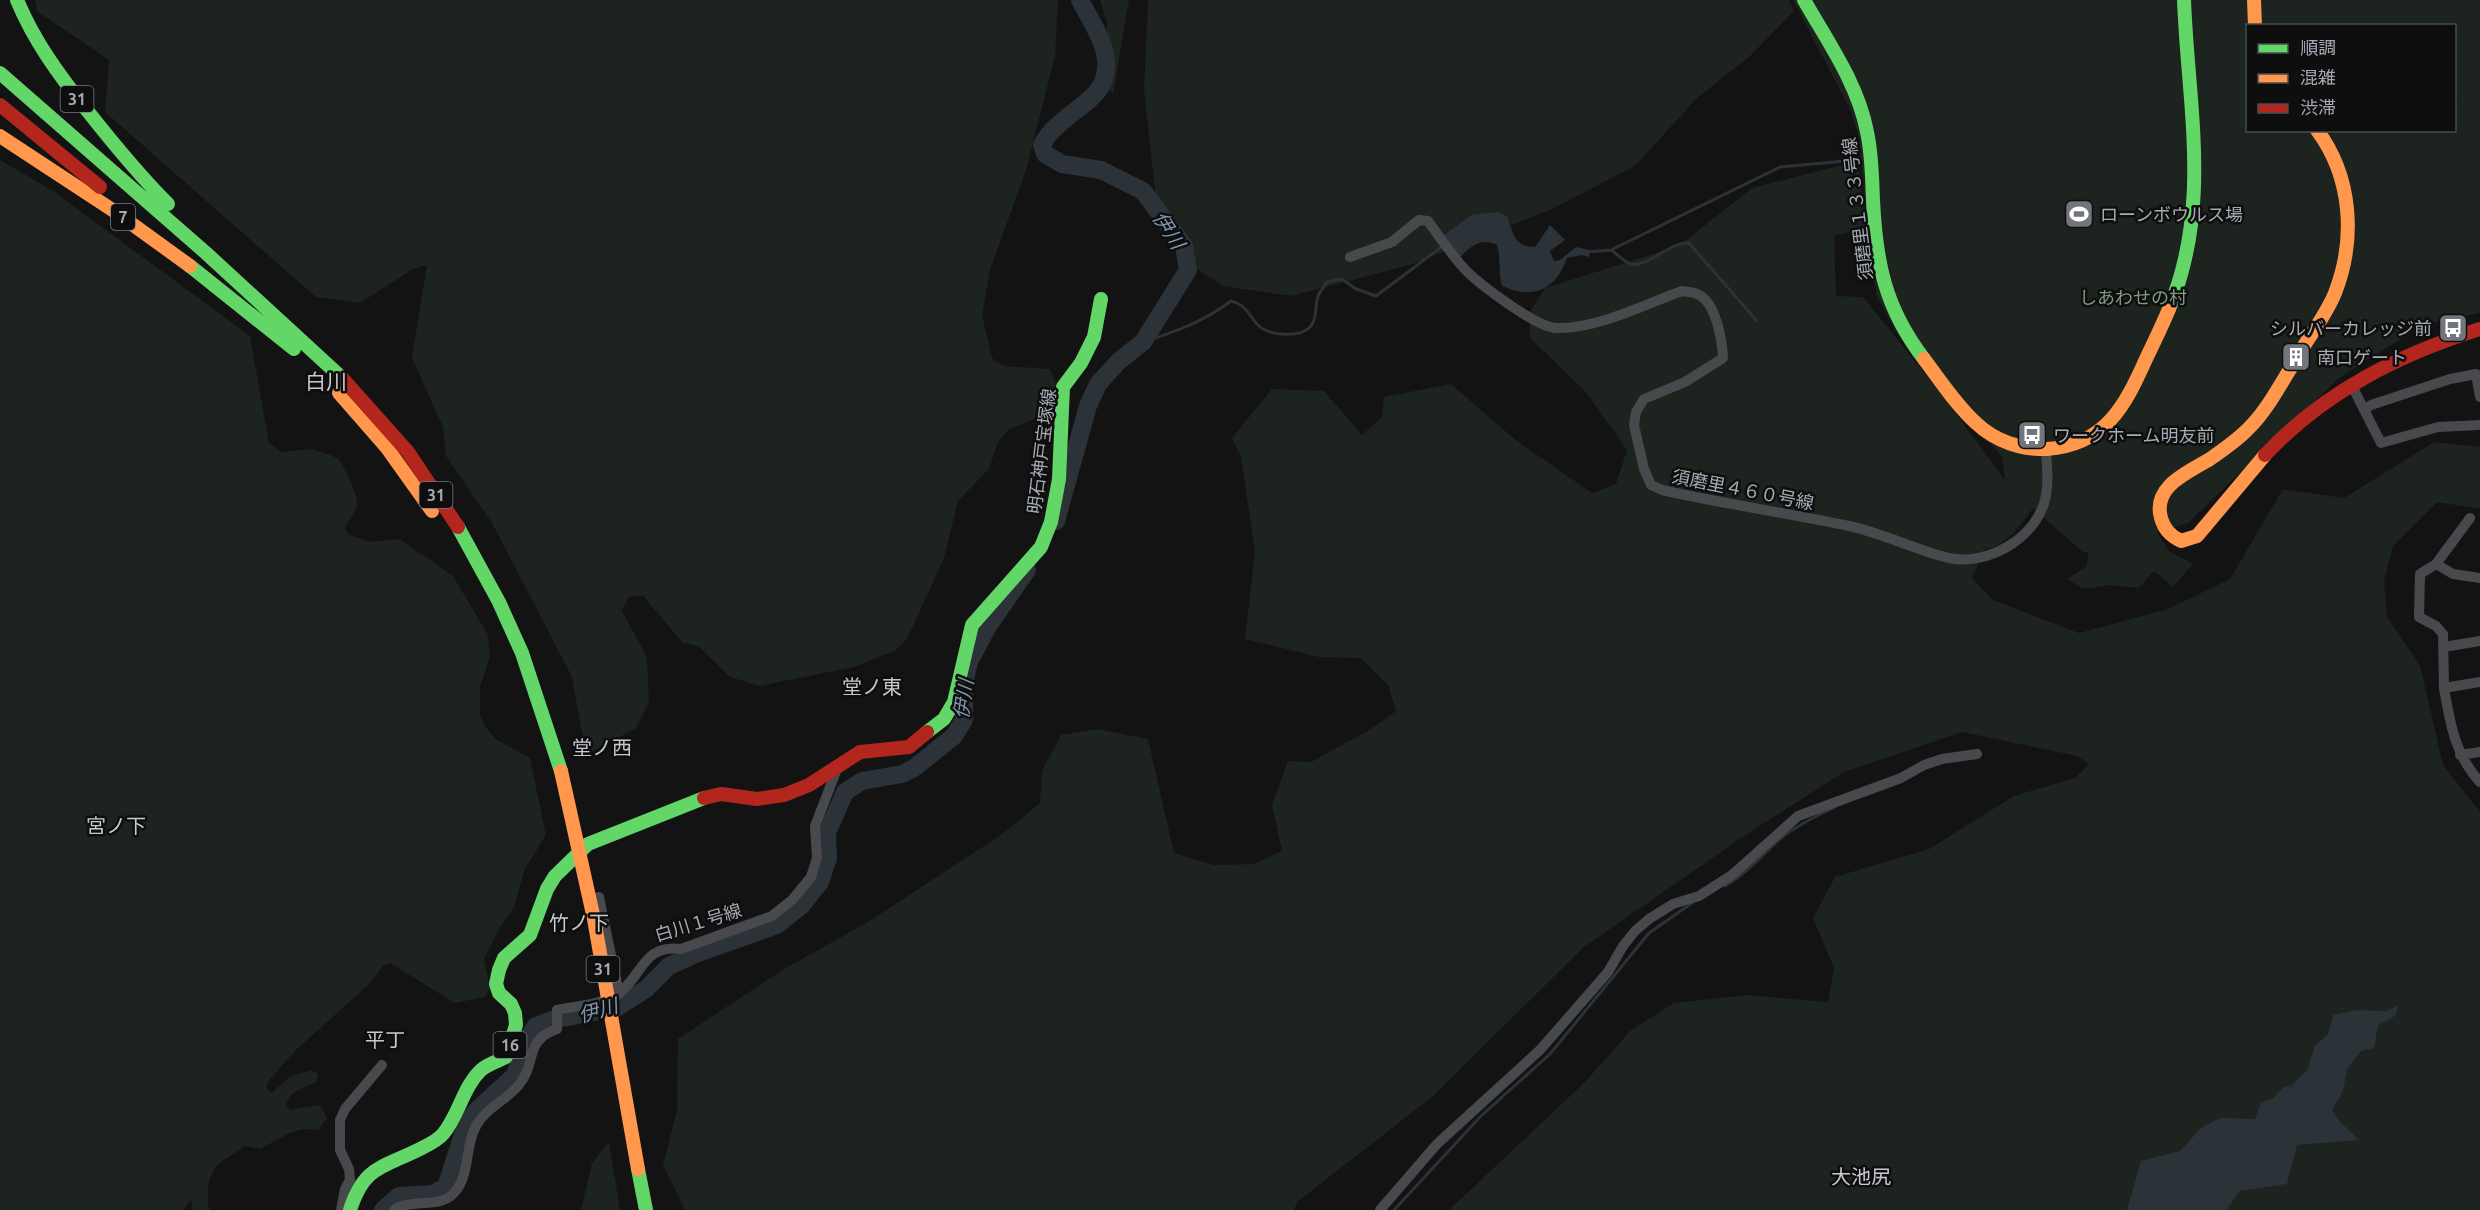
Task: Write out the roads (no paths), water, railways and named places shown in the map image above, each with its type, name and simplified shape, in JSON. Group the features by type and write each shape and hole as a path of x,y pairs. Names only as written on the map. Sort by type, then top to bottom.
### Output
{"main road":[{"name":"31","path":"17,0 24,20 45,58 100,128 152,188 207,242 229,273"},
{"name":"須磨里１３３号線","path":"1804,0 1859,104 1868,133 1878,260 1894,315 1908,338 1976,423 1994,437 2011,444 2028,449 2046,450 2065,447 2085,438 2105,427 2118,412 2131,391 2170,311 2179,286 2190,244 2195,196 2194,134 2185,43 2184,0"},
{"path":"2254,0 2255,24"},
{"name":"31","path":"0,73 229,273 357,394 394,435 428,480 478,562 504,613 532,680 555,773 565,834 633,1169 646,1210"},
{"name":"7","path":"0,105 202,274"},
{"path":"2302,349 2334,295 2347,244 2342,180 2333,156 2318,132"},
{"name":"7","path":"0,136 116,211 202,274"},
{"name":"31","path":"202,274 317,370 387,448 414,484 452,541 489,609 555,773"},
{"name":"明石神戸宝塚線","path":"350,1210 356,1191 367,1176 438,1139 444,1133 474,1078 483,1068 506,1057 516,1025 515,1013 511,1004 499,993 496,984 499,970 504,958 530,935 547,889 555,876 588,844 704,798 721,794 757,799 784,795 809,786 860,752 909,747 945,719 954,702 972,625 1041,547 1051,522 1059,479 1064,387 1081,363 1094,337 1101,299"},
{"path":"2292,366 2248,430 2226,448 2174,479 2163,492 2159,507 2160,517 2169,536 2181,541 2197,536 2281,439 2307,415 2351,384 2404,355 2480,329"},
{"name":"31","path":"633,1169 634,1210"}],"street":[{"name":"須磨里４６０号線","path":"1350,257 1392,242 1419,220 1428,221 1449,250 1475,279 1537,322 1553,328 1574,327 1597,322 1682,291 1697,294 1708,301 1721,338 1723,358 1685,382 1644,399 1636,412 1634,425 1644,469 1651,485 1662,490 1850,526 1947,557 1975,559 1998,552 2020,538 2033,524 2046,499 2048,486 2046,450"},
{"path":"2364,410 2371,405 2476,374 2480,397"},
{"path":"2351,384 2381,443 2438,427 2480,425"},
{"path":"2470,518 2436,564 2420,574 2418,607 2419,616 2436,626 2443,634 2444,688 2452,734 2460,755 2470,772 2480,782"},
{"path":"2436,564 2453,574 2480,578"},
{"path":"2444,647 2480,641"},
{"path":"2444,688 2480,682"},
{"path":"2460,755 2480,752"},
{"path":"1380,1210 1437,1144 1540,1050 1608,972 1635,931 1649,919 1673,904 1699,896 1732,875 1797,816 1901,778 1924,765 1942,759 1977,754"},
{"name":"白川１号線","path":"619,994 652,954 668,947 681,948 772,916 792,900 811,877 817,858 816,826 837,769"},
{"path":"394,1210 404,1204 442,1201 454,1194 461,1182 475,1128 484,1115 518,1086 528,1070 536,1044 542,1034 557,1029 557,1010 607,1000 619,994 588,844"},
{"path":"341,1210 345,1189 351,1180 349,1169 340,1150 340,1120 345,1109 382,1065"}],"waterway":[{"name":"伊川","path":"1056,521 1088,406 1098,384 1119,361 1143,342 1188,270 1184,246 1143,191 1101,170 1062,164 1045,154 1042,145 1047,136 1095,94 1105,75 1105,52 1097,31 1080,0"},
{"path":"1611,250 1780,167 1856,160"},
{"path":"1586,252 1611,250 1628,263 1637,264 1674,246 1689,243 1756,320"},
{"path":"1143,342 1189,325 1231,301 1244,308 1259,326 1270,332 1278,334 1300,332 1311,326 1320,292 1327,282 1342,279 1356,289 1376,296 1444,245"},
{"name":"伊川","path":"383,1210 399,1196 433,1194 446,1187 467,1122 515,1075 528,1038 536,1026 551,1020 616,1008 646,989 669,966 698,953 777,925 802,905 820,882 828,858 827,833 845,792 862,781 902,774 914,768 954,736 964,720 964,684 969,662 988,626 1027,570"},
{"path":"1725,886 1747,870 1786,834 1833,808"},
{"path":"1394,1210 1481,1116 1550,1054 1649,933 1692,903"}],"place":[{"name":"ローンボウルス場","path":"2079,214"},
{"name":"シルバーカレッジ前","path":"2453,328"},
{"name":"南口ゲート","path":"2296,357"},
{"name":"ワークホーム明友前","path":"2032,435"}],"district":[{"name":"白川","path":"326,381"},
{"name":"堂ノ東","path":"872,686"},
{"name":"堂ノ西","path":"602,747"},
{"name":"宮ノ下","path":"116,825"},
{"name":"竹ノ下","path":"579,922"},
{"name":"平丁","path":"385,1039"},
{"name":"大池尻","path":"1861,1176"}],"park label":[{"name":"しあわせの村","path":"2133,297"}]}
